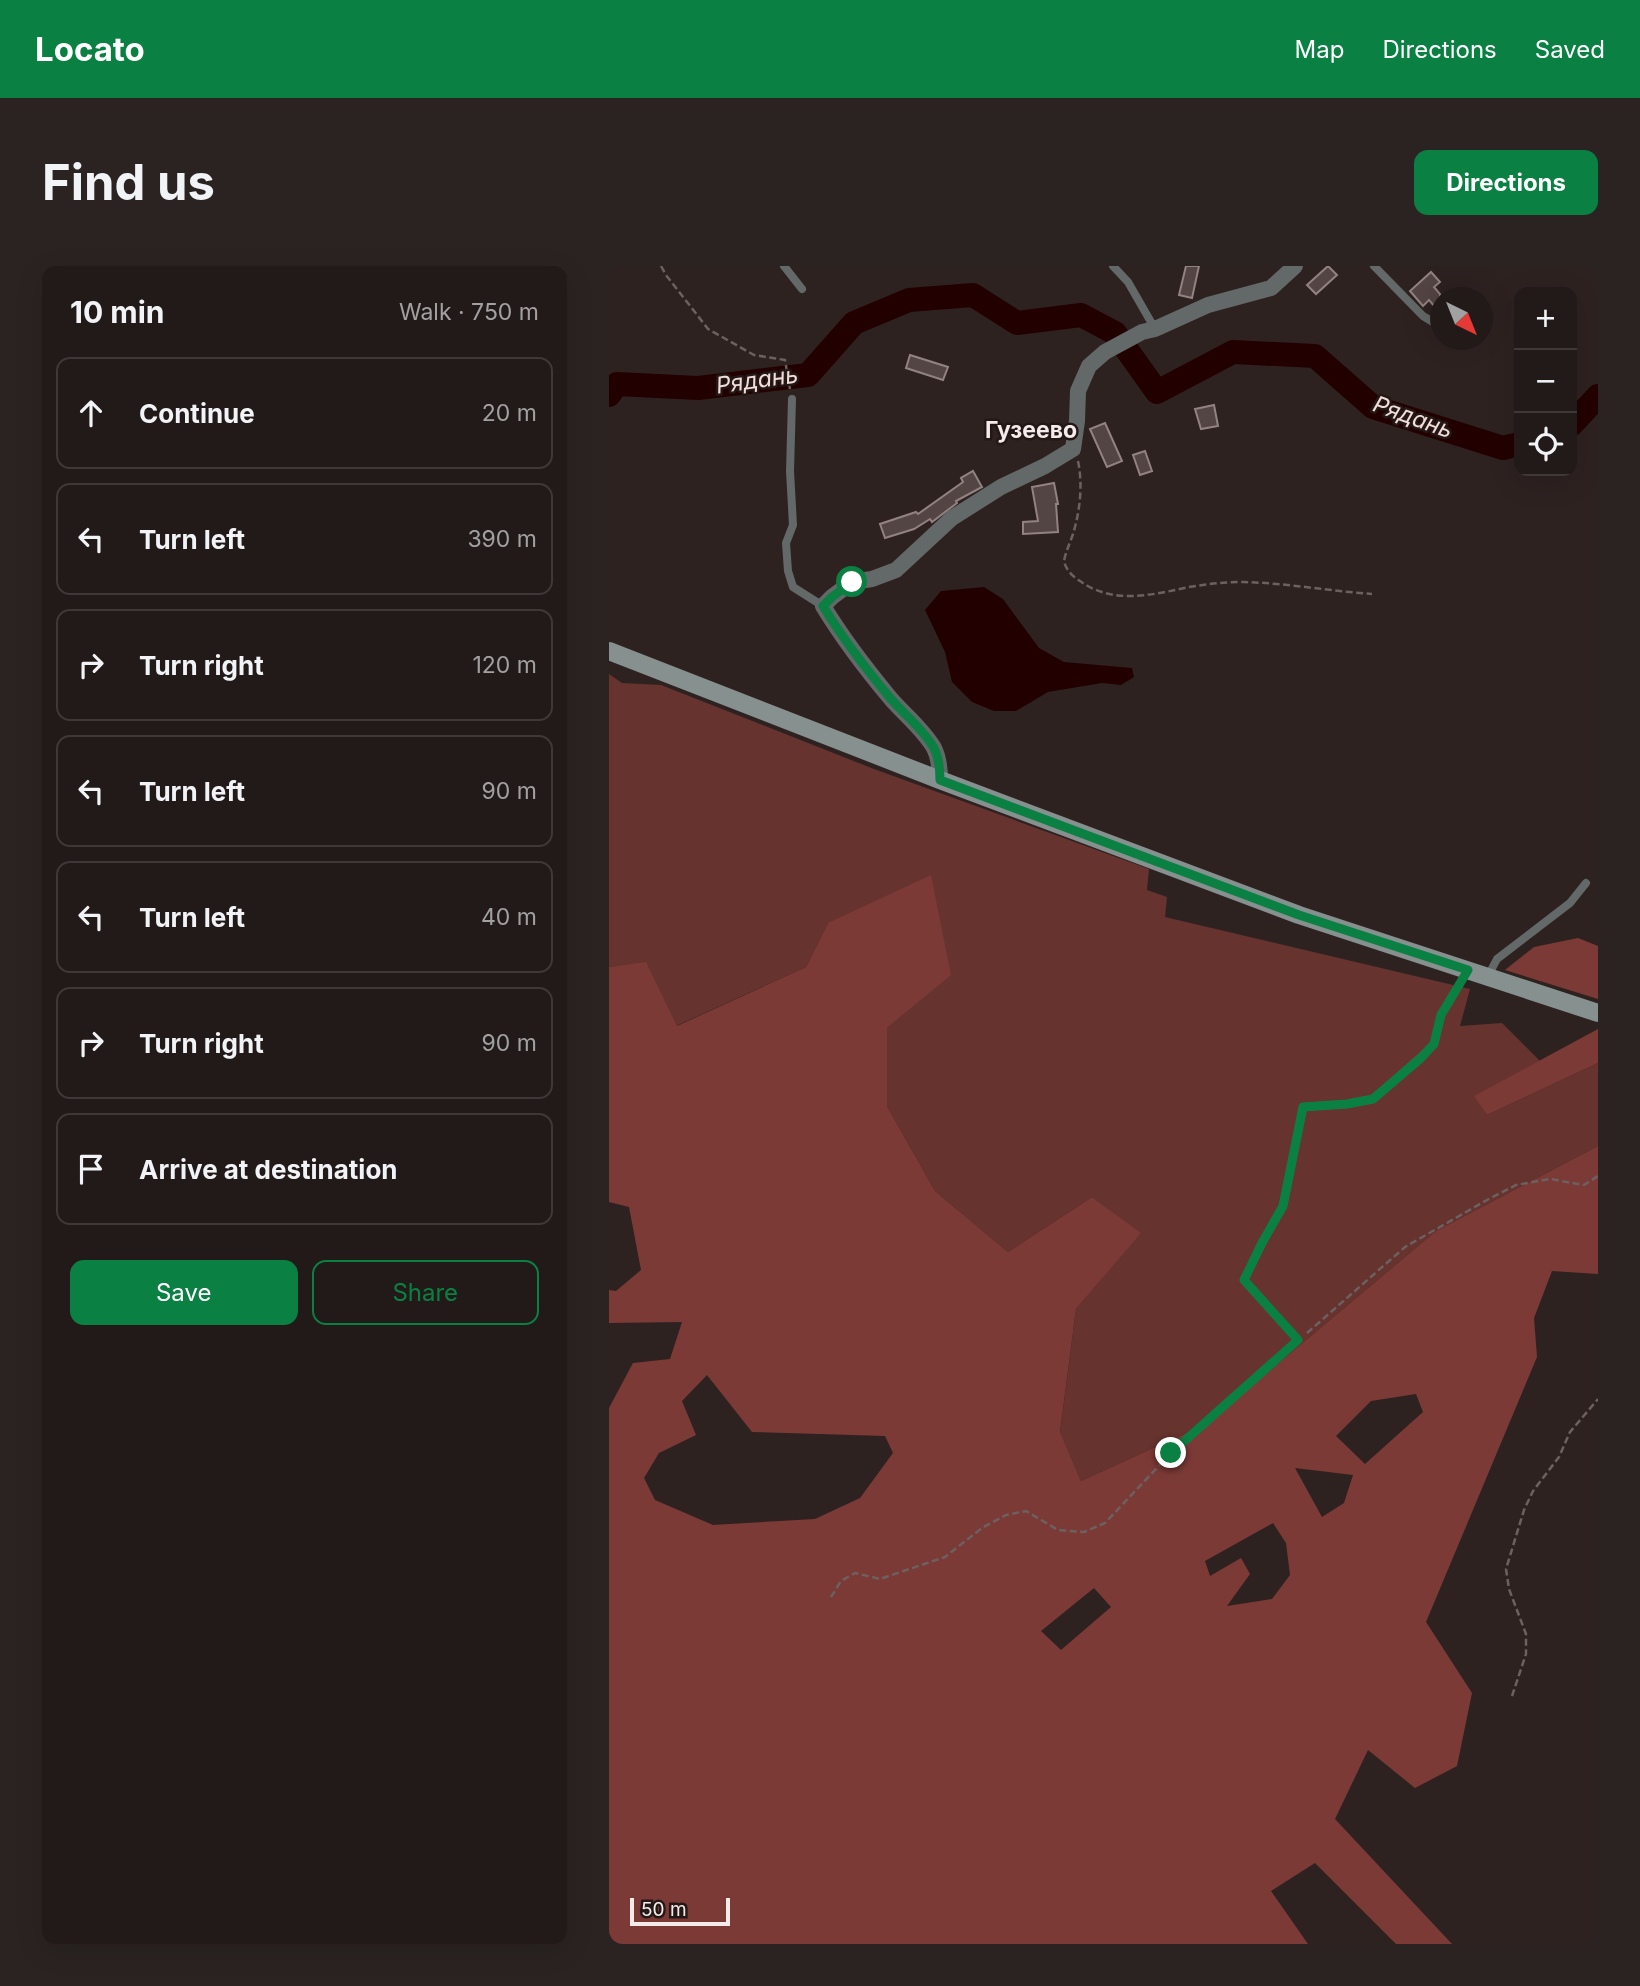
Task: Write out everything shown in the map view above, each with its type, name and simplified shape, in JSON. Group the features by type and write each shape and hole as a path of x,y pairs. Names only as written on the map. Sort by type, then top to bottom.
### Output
{"street":[{"path":"940,780 940,767 935,750 925,734 893,701 842,637 823,606 852,582 872,579 896,570 952,518 1001,487 1073,449 1078,391 1089,366 1105,352 1148,330 1208,305 1271,288 1295,266"},
{"path":"609,651 940,780 1299,915 1598,1013"}],"lane":[{"path":"784,266 802,289"},
{"path":"1113,266 1128,282 1148,330"},
{"path":"1374,266 1430,321"},
{"path":"792,399 790,471 793,525 786,543 787,571 793,587 823,606"},
{"path":"1488,976 1497,959 1570,903 1586,883"},
{"path":"1298,1340 1244,1280 1283,1206 1303,1107 1373,1099 1434,1044 1441,1015 1468,970"}],"path":[{"path":"661,266 708,329 754,355 785,360 792,399"},
{"path":"1073,449 1079,463 1080,492 1074,531 1064,561 1073,576 1091,589 1109,595 1128,596 1240,582 1372,594"},
{"path":"831,1597 842,1581 855,1573 880,1578 945,1557 982,1528 1006,1515 1027,1511 1058,1530 1084,1532 1105,1523 1171,1453 1405,1247 1516,1185 1550,1179 1584,1185 1598,1176"},
{"path":"1512,1696 1525,1654 1526,1634 1509,1589 1506,1569 1524,1510 1534,1491 1559,1457 1570,1432 1598,1399"}],"shaded area":[{"path":"984,587 1003,599 1039,648 1064,662 1132,668 1134,677 1121,685 1102,683 1048,692 1016,711 994,711 972,702 952,682 945,652 925,610 941,591"},
{"path":"609,674 622,683 661,685 874,769 1149,869 1147,890 1167,897 1165,917 1470,989 1460,1026 1502,1023 1540,1061 1475,1096 1487,1115 1598,1063 1598,1146 1436,1231 1206,1424 1081,1481 1060,1433 1076,1309 1140,1233 1092,1197 1008,1252 935,1191 887,1106 887,1028 951,974 828,923 806,967 676,1026 646,963 609,967"},
{"path":"931,875 951,975 887,1028 887,1106 935,1191 1008,1252 1092,1197 1141,1233 1076,1309 1060,1432 1081,1481 1206,1424 1436,1231 1598,1146 1598,1274 1552,1271 1534,1318 1537,1357 1426,1622 1472,1693 1457,1766 1415,1788 1368,1750 1335,1819 1452,1944 1396,1944 1315,1863 1271,1891 1308,1944 609,1944 609,1408 633,1363 670,1359 682,1322 609,1323 609,1290 616,1291 641,1270 629,1207 609,1202 609,967 646,962 677,1026 806,967 828,923","holes":["707,1375 752,1432 885,1436 893,1453 860,1498 815,1519 713,1525 655,1500 644,1478 659,1453 696,1435 682,1401","1416,1394 1423,1412 1365,1464 1336,1436 1371,1401","1295,1468 1353,1475 1344,1503 1322,1517","1273,1523 1286,1543 1290,1575 1272,1599 1227,1606 1250,1574 1241,1558 1210,1576 1205,1561","1094,1588 1111,1607 1061,1650 1041,1631"]},
{"path":"1578,938 1598,946 1598,999 1505,970 1534,947"},
{"path":"1598,1029 1598,1063 1487,1115 1474,1096"}],"building":[{"path":"1186,266 1199,266 1192,298 1179,295"},
{"path":"1328,266 1337,275 1316,294 1307,285"},
{"path":"1431,272 1440,282 1430,287 1430,301 1423,306 1410,291"},
{"path":"910,355 948,367 943,380 906,368"},
{"path":"1214,405 1218,426 1201,429 1195,409"},
{"path":"1105,423 1122,461 1107,467 1090,429"},
{"path":"1145,451 1152,471 1140,475 1133,455"},
{"path":"973,471 982,487 956,501 957,503 932,522 930,519 914,529 885,538 880,524 916,512 918,514 963,482 961,478"},
{"path":"1054,483 1058,504 1058,532 1023,534 1023,522 1038,521 1032,487"}],"waterway":[{"name":"Рядань","path":"609,395 617,384 698,388 808,375 854,323 909,300 973,295 1017,323 1081,315 1115,333 1157,392 1233,352 1315,356 1373,407 1503,448 1514,445"},
{"name":"Рядань","path":"1577,419 1598,396"}],"district":[{"name":"Гузеево","path":"1031,430"}],"route":[{"path":"852,582 823,606 842,637 893,701 925,734 935,750 940,767 940,780 1299,915 1468,970 1441,1015 1434,1044 1373,1099 1303,1107 1283,1206 1244,1280 1298,1340 1171,1453"}]}
